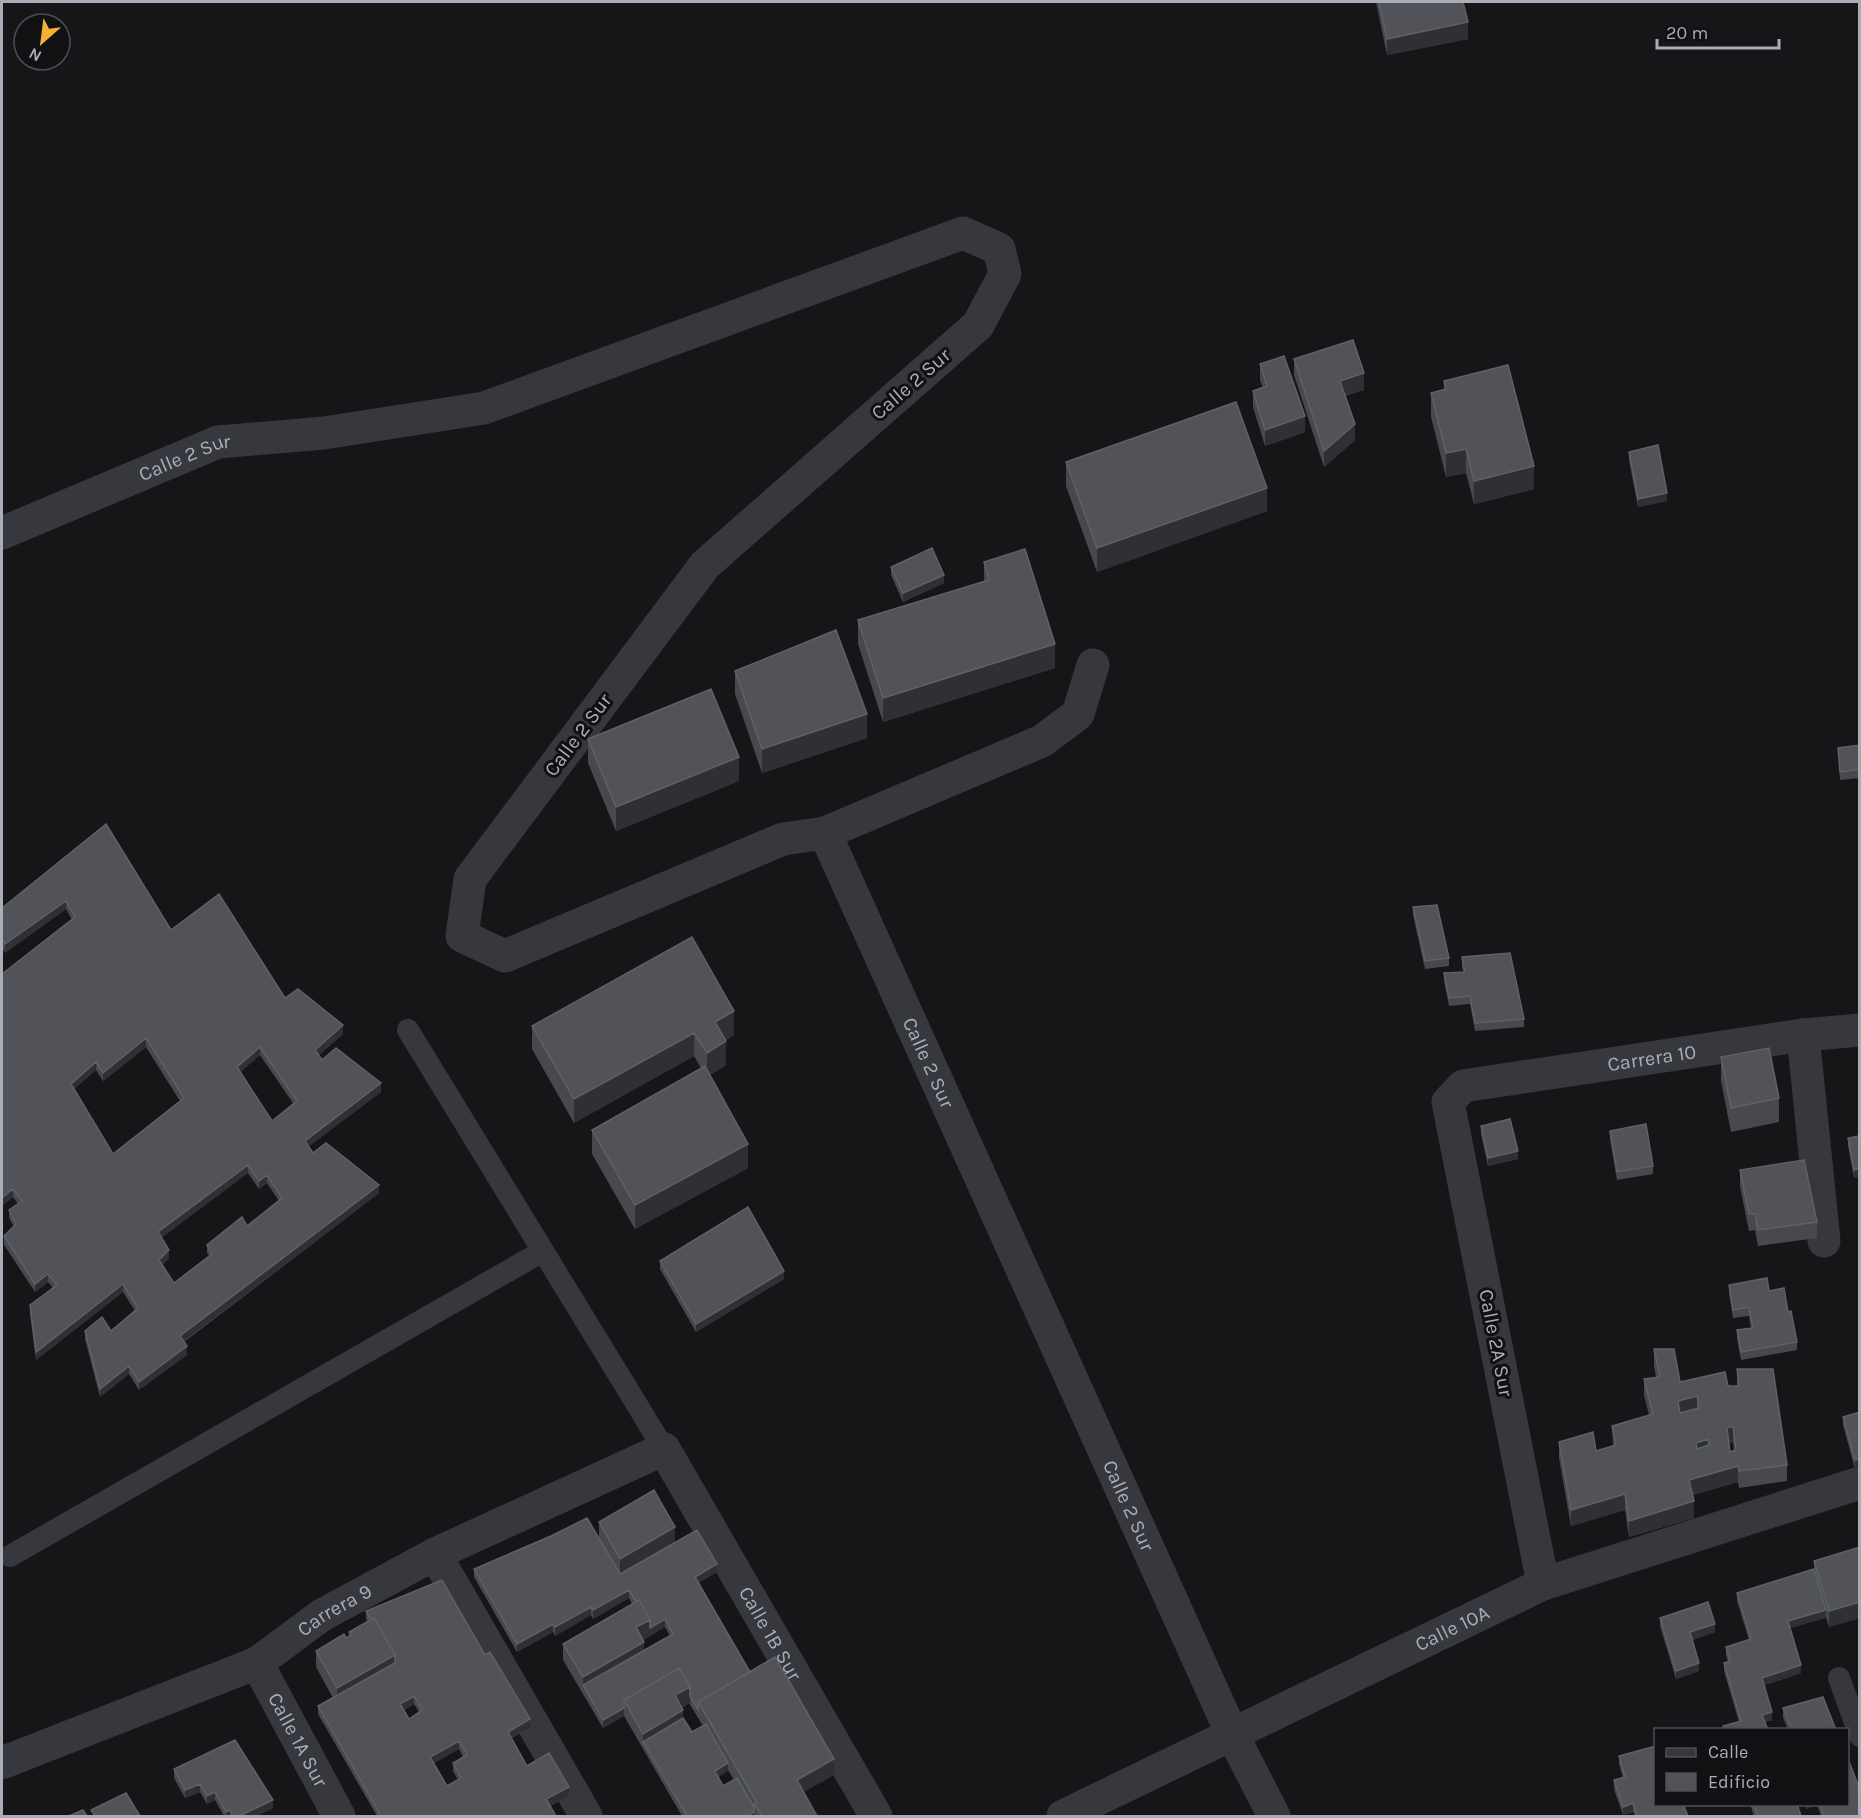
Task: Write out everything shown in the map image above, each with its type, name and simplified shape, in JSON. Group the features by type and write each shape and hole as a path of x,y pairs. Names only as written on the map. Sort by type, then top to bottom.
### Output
{"street":[{"name":"Calle 2 Sur","path":"2,533 218,442 324,433 484,408 963,233 999,249 1005,274 978,325 705,565 470,879 462,936 505,956 783,839 825,833 1232,1734 1274,1816"},
{"path":"825,833 1042,741 1078,714 1094,665"},
{"name":"Carrera 10","path":"1448,1102 1463,1086 1803,1035 1860,1030"},
{"path":"1803,1035 1824,1241"},
{"name":"Calle 2A Sur","path":"1448,1102 1544,1584"},
{"name":"Carrera 9","path":"2,1763 257,1663 322,1616 435,1554 664,1449"},
{"name":"Calle 1B Sur","path":"664,1449 876,1816"},
{"name":"Calle 10A","path":"1063,1816 1544,1584 1860,1483"},
{"path":"435,1554 586,1816"},
{"name":"Calle 1A Sur","path":"257,1663 339,1816"}],"lane":[{"path":"408,1030 664,1449"},
{"path":"9,1556 543,1251"},
{"path":"1839,1678 1860,1736"}],"building":[{"path":"1379,2 1463,2 1468,22 1387,39"},
{"path":"1353,340 1364,373 1340,381 1355,424 1324,451 1294,359"},
{"path":"1284,356 1305,416 1265,430 1253,391 1267,386 1260,364"},
{"path":"1508,365 1534,466 1474,481 1466,449 1446,453 1431,393 1446,389 1444,381"},
{"path":"1236,402 1267,488 1097,548 1066,462"},
{"path":"1658,445 1667,493 1638,499 1629,452"},
{"path":"932,548 944,575 903,593 891,567"},
{"path":"1025,549 1055,644 883,698 858,620 989,580 984,562"},
{"path":"836,630 867,714 762,749 735,671"},
{"path":"711,689 739,757 616,807 588,739"},
{"path":"1860,745 1860,769 1840,772 1838,748"},
{"path":"106,824 171,930 219,894 285,998 298,989 343,1025 315,1050 322,1060 336,1048 381,1083 305,1141 313,1153 326,1143 379,1185 180,1336 187,1346 139,1382 129,1366 100,1389 85,1331 102,1317 111,1331 138,1308 123,1284 36,1352 30,1305 57,1285 48,1274 35,1284 4,1236 16,1224 9,1210 22,1201 13,1189 2,1198 2,974 75,917 66,901 5,944 2,939 2,908","holes":["146,1038 184,1098 113,1154 71,1084 96,1062 103,1073","260,1047 297,1101 272,1121 237,1067","248,1165 259,1181 267,1175 282,1198 247,1226 242,1217 207,1245 212,1254 174,1283 159,1260 169,1250 158,1232"]},
{"path":"1437,905 1449,958 1425,961 1413,907"},
{"path":"692,937 734,1011 715,1022 726,1041 707,1053 694,1033 574,1099 532,1026"},
{"path":"1510,953 1524,1019 1475,1023 1470,996 1449,998 1444,973 1465,972 1462,957"},
{"path":"1769,1048 1779,1098 1731,1108 1721,1057"},
{"path":"705,1066 748,1144 635,1205 592,1130"},
{"path":"1510,1119 1518,1151 1488,1158 1481,1126"},
{"path":"1646,1124 1653,1166 1617,1172 1610,1131"},
{"path":"1860,1136 1860,1168 1854,1170 1848,1138"},
{"path":"1804,1160 1817,1222 1758,1230 1755,1214 1749,1214 1740,1170"},
{"path":"748,1207 784,1271 696,1324 660,1261"},
{"path":"1767,1278 1769,1291 1784,1288 1797,1342 1741,1352 1737,1330 1753,1328 1749,1307 1733,1310 1729,1285"},
{"path":"1654,1349 1674,1349 1680,1382 1725,1372 1728,1386 1739,1386 1737,1369 1773,1369 1787,1465 1739,1471 1738,1466 1689,1480 1694,1501 1629,1521 1625,1494 1571,1510 1559,1442 1593,1432 1596,1451 1616,1445 1612,1426 1653,1414 1644,1379 1660,1377","holes":["1697,1396 1699,1408 1680,1413 1678,1401","1733,1426 1736,1450 1730,1452 1727,1428","1708,1439 1709,1445 1697,1449 1696,1443"]},
{"path":"1860,1412 1860,1459 1855,1460 1843,1417"},
{"path":"654,1490 675,1527 620,1559 599,1522"},
{"path":"587,1518 620,1574 697,1530 717,1564 695,1577 750,1672 698,1702 698,1710 690,1696 690,1687 679,1668 624,1700 624,1708 603,1720 583,1685 673,1634 665,1619 650,1628 650,1620 639,1600 636,1602 629,1590 555,1627 553,1624 517,1644 474,1569"},
{"path":"1860,1547 1860,1602 1829,1611 1814,1561"},
{"path":"1814,1569 1826,1610 1788,1621 1801,1665 1762,1678 1772,1712 1762,1715 1767,1728 1724,1728 1723,1726 1741,1721 1724,1663 1730,1661 1726,1647 1751,1639 1737,1593"},
{"path":"442,1580 485,1655 490,1652 530,1719 508,1732 527,1766 549,1753 569,1787 546,1799 556,1816 381,1816 318,1706 395,1663 395,1655 374,1618 371,1620 366,1611","holes":["414,1696 422,1710 409,1719 400,1704","459,1741 467,1755 453,1763 461,1778 447,1786 430,1757"]},
{"path":"639,1600 650,1620 636,1627 644,1642 583,1677 563,1644"},
{"path":"1708,1602 1715,1624 1690,1632 1699,1663 1676,1671 1660,1618"},
{"path":"374,1618 395,1655 337,1688 316,1651 344,1634 346,1638 351,1635 349,1632"},
{"path":"775,1657 834,1759 797,1780 817,1816 762,1816 754,1804 757,1803 698,1702"},
{"path":"679,1668 690,1687 675,1695 683,1710 643,1734 624,1700"},
{"path":"1823,1697 1835,1728 1791,1728 1783,1708"},
{"path":"683,1718 692,1732 706,1724 728,1763 715,1771 723,1786 737,1778 754,1807 754,1812 747,1816 687,1816 643,1742"},
{"path":"235,1740 273,1800 239,1816 233,1816 230,1810 226,1812 215,1792 207,1796 200,1784 185,1790 174,1769"},
{"path":"1654,1747 1654,1806 1684,1806 1688,1816 1637,1816 1633,1803 1623,1807 1614,1780 1625,1777 1619,1756"},
{"path":"1849,1762 1860,1790 1860,1816 1824,1816 1821,1806 1849,1806"},
{"path":"126,1793 140,1816 95,1816 91,1810"},
{"path":"1754,1806 1798,1806 1801,1816 1758,1816"},
{"path":"83,1810 87,1816 69,1816"}]}
